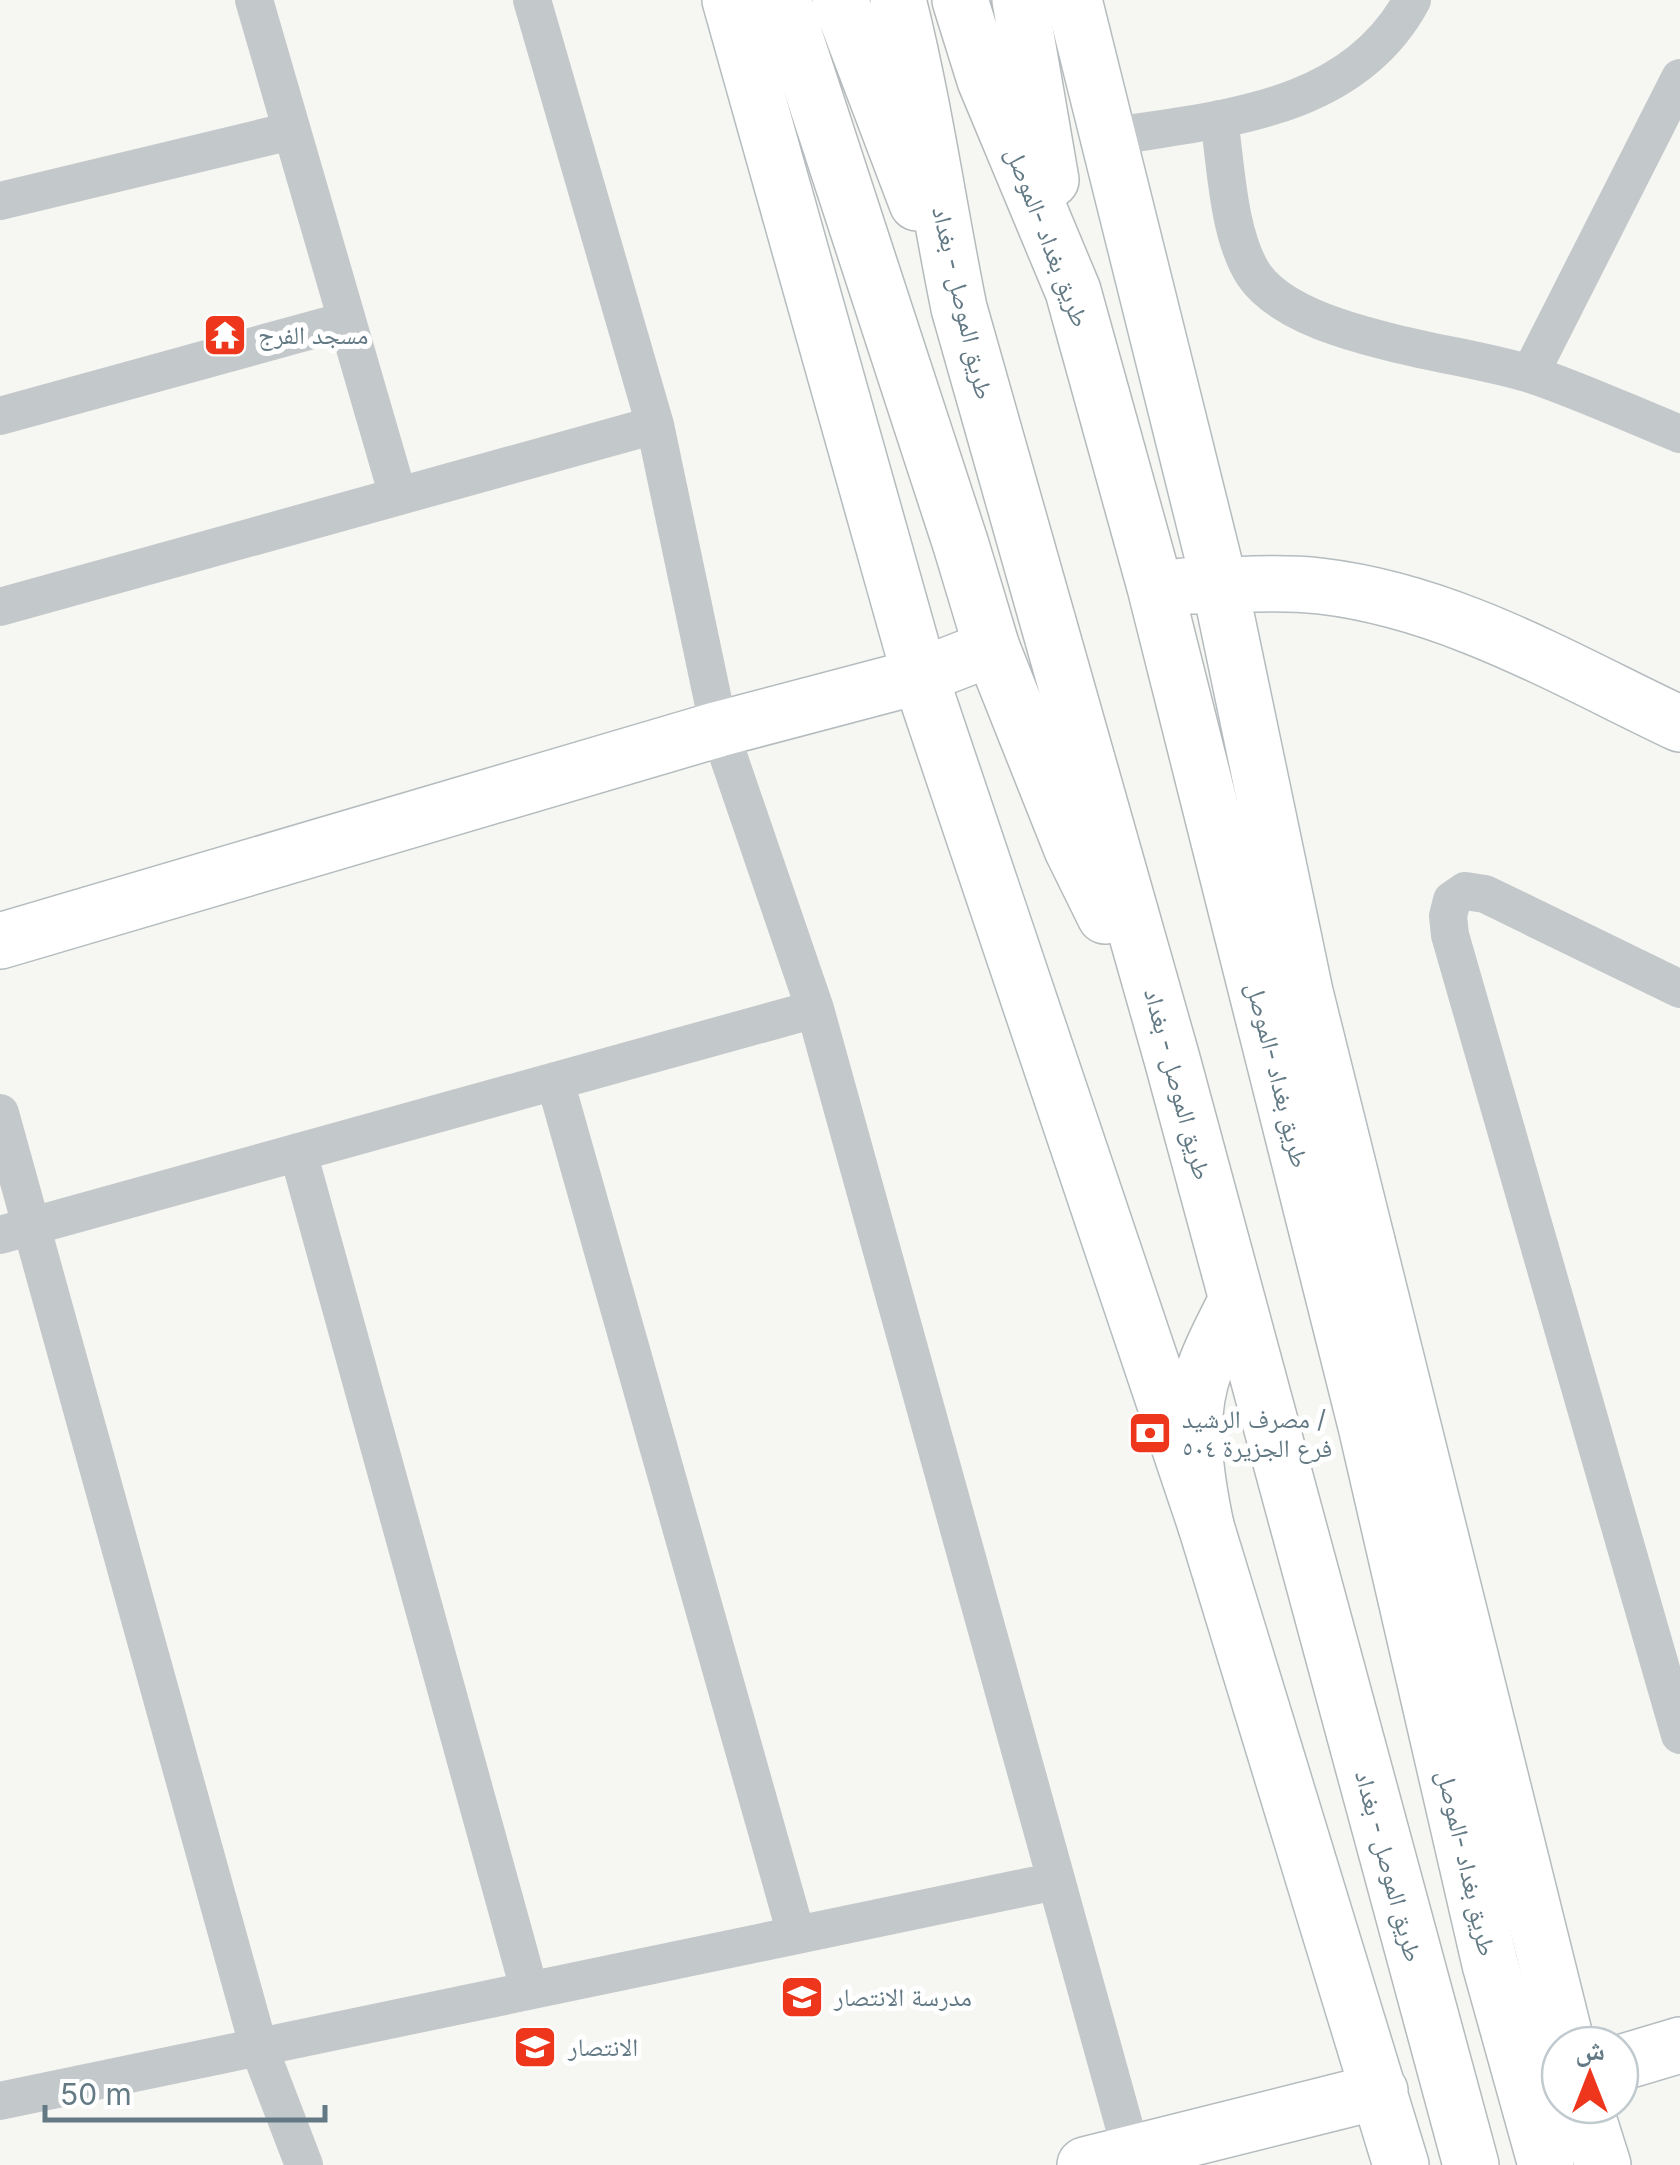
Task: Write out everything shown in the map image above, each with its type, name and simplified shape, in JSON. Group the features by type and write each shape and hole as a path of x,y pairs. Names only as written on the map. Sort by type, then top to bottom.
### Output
{"main road":[{"path":"730,0 920,676 1206,1526 1400,2165"},
{"path":"783,0 962,545 992,648 1072,849 1172,1060"},
{"path":"840,0 887,130 959,308"},
{"name":"طريق الموصل - بغداد","path":"898,0 926,122 959,308 1172,1060 1470,2165"},
{"name":"طريق بغداد -الموصل","path":"960,0 985,80 1073,291 1155,587 1366,1426 1490,1964 1546,2165"},
{"path":"1020,0 1073,291"},
{"path":"1074,0 1220,586 1305,992 1563,2025"},
{"path":"1155,587 1316,586 1411,604 1457,618 1680,724"},
{"path":"0,941 719,729 920,676 992,648"},
{"path":"1366,1238 1374,1275 1378,1351 1366,1426"},
{"path":"1206,1526 1194,1449 1196,1408 1205,1367 1236,1301"},
{"path":"1640,2057 1680,2045"},
{"path":"1108,2159 1380,2091"},
{"path":"1590,2125 1603,2165"}],"street":[{"path":"254,0 398,496"},
{"path":"532,0 655,426 719,729 815,1009 1056,1881 1108,2159"},
{"path":"1109,137 1219,119 1290,102 1343,76 1389,33 1412,0"},
{"path":"1530,374 1680,78"},
{"path":"1219,119 1244,256 1254,276 1286,306 1324,323 1530,374 1680,434"},
{"path":"0,202 291,131"},
{"path":"0,416 345,322"},
{"path":"0,607 655,426"},
{"path":"1679,993 1485,894 1465,891 1452,900 1448,916 1450,935 1680,1735"},
{"path":"15,1231 815,1009"},
{"path":"555,1080 796,1934"},
{"path":"0,1113 15,1231 258,2045 304,2165"},
{"path":"298,1152 528,1988"},
{"path":"0,2100 1056,1881"}],"place":[{"name":"مسجد الفرج","path":"225,335"},
{"name":"مصرف الرشيد / فرع الجزيرة ٥٠٤","path":"1150,1433"},
{"name":"مدرسة الانتصار","path":"802,1997"},
{"name":"الانتصار","path":"535,2047"}]}
